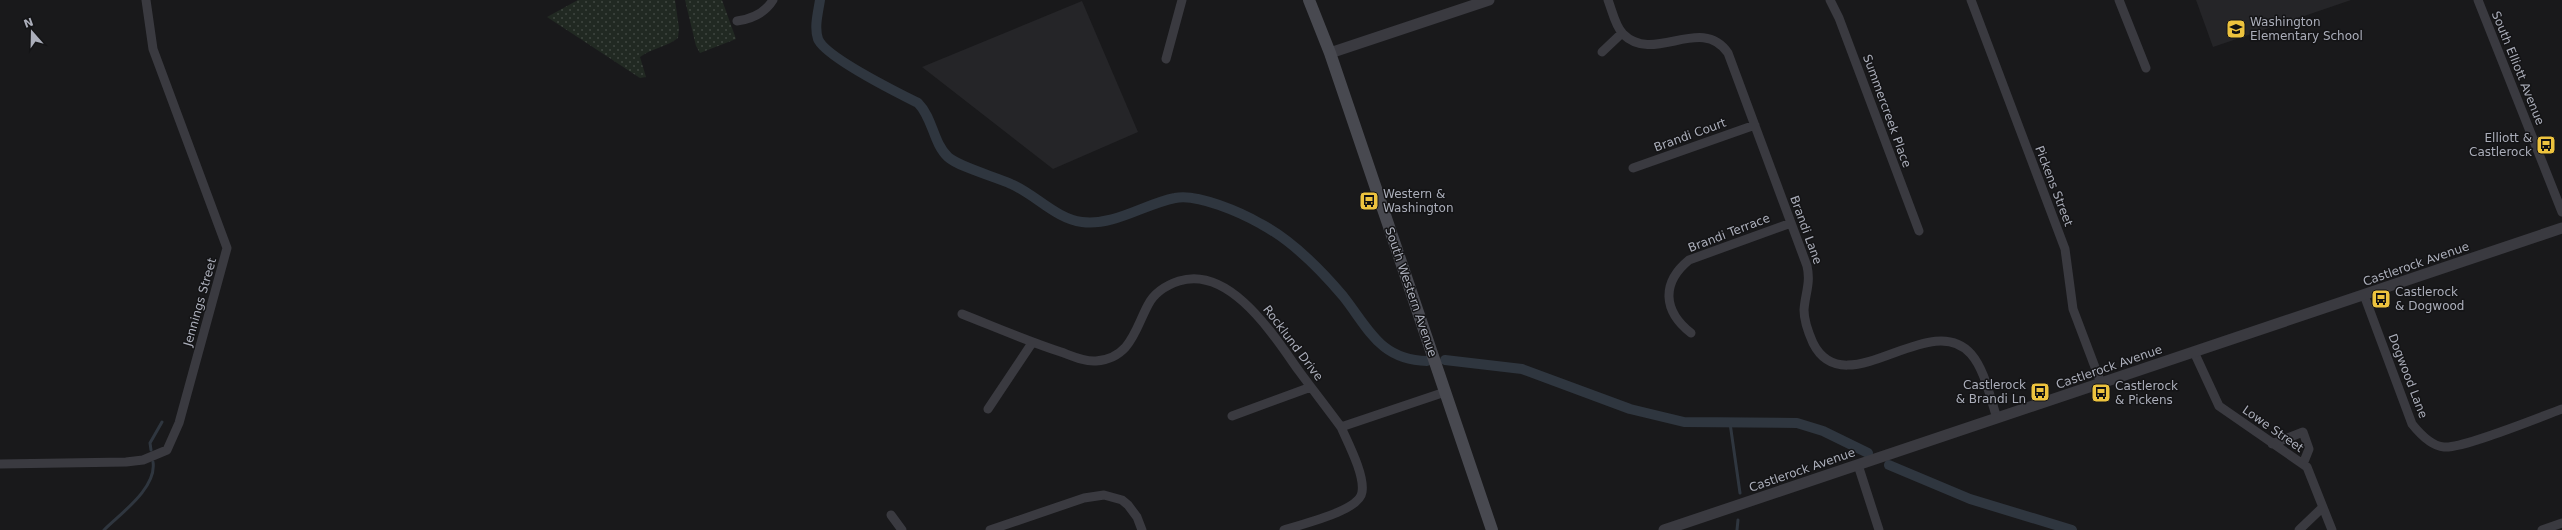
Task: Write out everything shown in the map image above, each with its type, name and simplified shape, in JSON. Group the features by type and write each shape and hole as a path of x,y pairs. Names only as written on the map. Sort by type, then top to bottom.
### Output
{"main road":[{"name":"South Western Avenue","path":"1309,0 1330,53 1492,530"}],"street":[{"name":"Jennings Street","path":"0,464 111,463 143,460 167,450 179,423 227,248 156,56 146,0"},
{"path":"737,21 752,18 770,5 773,0"},
{"path":"1166,59 1182,0"},
{"path":"1330,53 1489,0"},
{"path":"1602,52 1622,33 1608,0"},
{"name":"Summercreek Place","path":"1830,0 1839,18 1918,232"},
{"name":"Pickens Street","path":"1971,0 2065,249 2073,309 2101,384"},
{"path":"2119,0 2146,68"},
{"name":"South Elliott Avenue","path":"2478,0 2562,212"},
{"name":"Brandi Lane","path":"1622,33 1632,40 1662,45 1681,38 1698,36 1720,44 1733,62 1754,125 1792,223 1810,276 1804,310 1806,322 1813,343 1823,354 1843,364 1861,364 1929,341 1951,341 1965,348 1976,361 1998,418"},
{"name":"Brandi Court","path":"1633,168 1754,125"},
{"name":"Brandi Terrace","path":"1691,332 1677,322 1670,304 1670,288 1673,277 1680,268 1689,260 1792,223"},
{"name":"Castlerock Avenue","path":"1664,530 2562,228"},
{"name":"Rocklund Drive","path":"962,314 1032,343 1087,360 1107,358 1130,345 1149,303 1156,294 1182,280 1206,280 1250,307 1263,321 1341,427 1360,475 1363,490 1361,496 1350,507 1284,530"},
{"name":"Dogwood Lane","path":"2364,295 2412,424 2421,436 2444,447 2465,444 2562,409"},
{"path":"988,409 1032,343"},
{"name":"Lowe Street","path":"2194,352 2219,406 2307,467 2332,530"},
{"path":"1232,416 1311,387"},
{"path":"1341,427 1445,392"},
{"path":"2272,444 2303,432 2309,449 2303,464"},
{"path":"1858,465 1879,530"},
{"path":"990,530 1084,498 1104,495 1122,500 1128,505 1137,517 1142,530"},
{"path":"2299,530 2323,507"},
{"path":"891,515 902,530"},
{"path":"2542,530 2562,523"}],"shaded area":[{"path":"578,0 675,0 679,28 678,38 669,44 640,57 646,77 640,78 547,17"},
{"path":"685,0 722,0 736,39 700,53 696,46"},
{"name":"Washington Elementary School","path":"2196,0 2351,0 2213,47"},
{"path":"1082,1 1138,132 1053,169 922,67"}],"waterway":[{"path":"820,0 816,30 818,39 823,47 847,65 918,103 927,116 939,145 953,161 1020,188 1063,216 1082,222 1106,221 1163,201 1184,197 1207,201 1231,210 1272,231 1305,256 1343,296 1369,331 1387,349 1398,355 1411,359 1427,361"},
{"path":"1445,360 1522,369 1630,409 1684,422 1797,423 1823,431 1868,453"},
{"path":"151,450 150,443 162,422"},
{"path":"1730,423 1740,493"},
{"path":"104,530 128,508 143,491 153,472 153,462"},
{"path":"1889,465 1970,499 2072,530"},
{"path":"1737,530 1738,520"}],"place":[{"name":"Washington Elementary School","path":"2236,29"},
{"name":"Elliott & Castlerock","path":"2546,145"},
{"name":"Western & Washington","path":"1369,201"},
{"name":"Castlerock & Dogwood","path":"2381,299"},
{"name":"Castlerock & Brandi Ln","path":"2040,392"},
{"name":"Castlerock & Pickens","path":"2101,393"}]}
